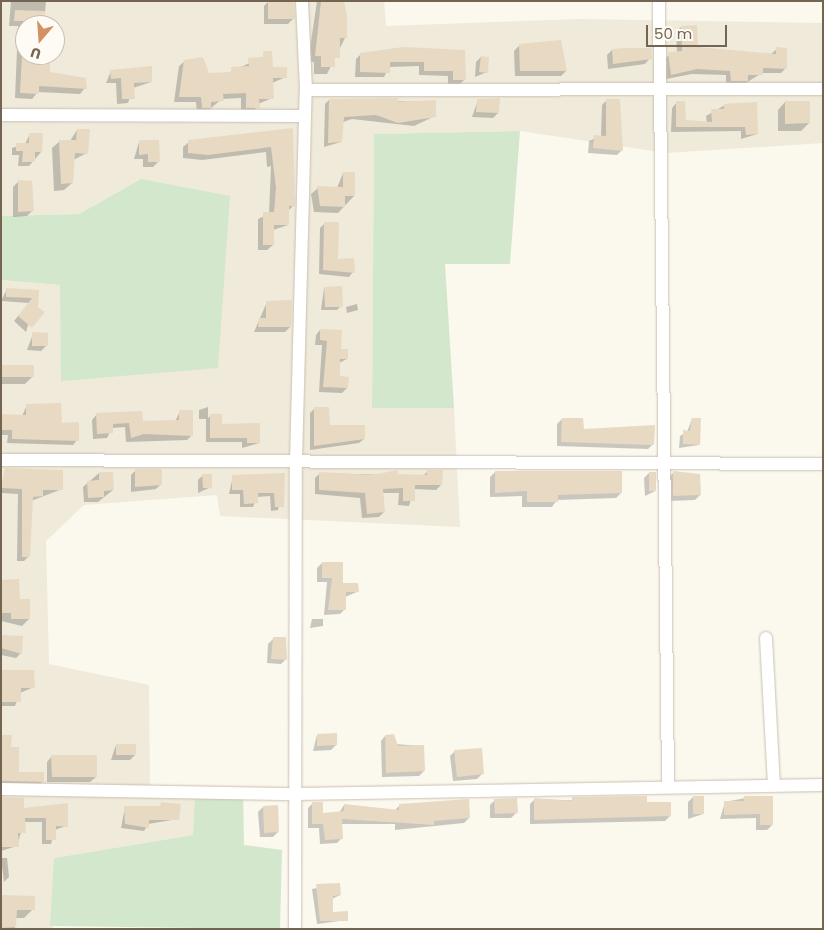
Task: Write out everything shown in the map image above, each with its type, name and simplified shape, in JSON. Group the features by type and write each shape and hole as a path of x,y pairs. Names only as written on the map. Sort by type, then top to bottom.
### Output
{"street":[{"path":"295,929 296,461 306,90 302,1"},
{"path":"659,1 666,463 668,785"},
{"path":"306,90 823,89"},
{"path":"1,115 305,116"},
{"path":"1,460 823,464"},
{"path":"766,638 774,785"},
{"path":"1,789 296,794 668,785 823,785"}],"shaded area":[{"path":"1,1 384,1 386,26 580,19 823,23 823,143 666,153 520,131 374,134 372,408 454,408 460,527 220,516 217,495 84,505 46,541 49,664 149,685 150,789 195,792 193,835 54,858 53,929 1,929 1,280 60,285 141,179 79,214 1,216"}],"green space":[{"path":"520,131 510,264 445,264 454,408 372,408 374,134"},
{"path":"141,179 230,196 218,368 61,381 60,285 1,280 1,216 79,214"},
{"path":"243,790 244,845 282,850 280,929 50,926 54,858 193,835 195,792"}],"building":[{"path":"268,1 294,1 295,19 268,19"},
{"path":"321,1 344,1 347,16 347,38 340,38 340,58 335,58 335,67 321,67 321,56 315,56"},
{"path":"15,10 45,11 45,15 15,15 14,21"},
{"path":"697,25 698,47 776,54 776,47 787,48 787,69 763,68 763,75 748,75 748,81 731,81 730,71 697,69 671,75 668,52 682,51 681,26"},
{"path":"561,40 567,71 520,71 519,44"},
{"path":"403,47 465,50 466,80 453,80 453,71 424,71 424,62 390,62 390,73 360,72 360,53"},
{"path":"651,48 652,59 613,64 612,49"},
{"path":"263,51 272,51 273,67 287,67 287,78 273,78 274,99 259,99 260,108 246,108 246,93 223,94 224,101 211,102 211,108 202,108 201,97 179,97 184,60 203,57 209,73 232,72 231,67 249,66 248,58 263,57"},
{"path":"481,56 489,57 488,73 479,72"},
{"path":"21,65 50,65 50,72 86,78 87,89 39,86 39,94 20,93"},
{"path":"152,66 152,82 134,83 135,99 122,99 121,78 111,79 110,70"},
{"path":"398,98 398,102 436,100 436,117 398,123 376,115 344,117 342,142 328,143 329,99"},
{"path":"500,98 499,113 476,112 477,99"},
{"path":"606,99 620,99 623,151 593,148 594,135 606,136"},
{"path":"676,101 685,101 686,120 712,122 711,109 724,109 724,104 757,102 758,134 746,135 745,127 676,127"},
{"path":"785,101 810,101 810,123 785,124"},
{"path":"293,128 295,206 289,206 289,225 274,225 274,245 263,245 263,212 274,212 276,188 271,147 208,155 188,153 188,140"},
{"path":"77,129 90,129 88,154 75,153 73,183 61,184 59,140 76,140"},
{"path":"29,133 43,133 42,152 35,152 35,162 22,162 23,151 16,151 16,143 29,143"},
{"path":"139,140 159,140 160,162 148,162 148,154 139,155"},
{"path":"343,172 355,172 355,196 345,196 345,207 320,206 317,186 343,187"},
{"path":"18,180 32,181 34,211 18,212"},
{"path":"324,222 339,222 338,259 354,258 355,273 323,270"},
{"path":"342,286 343,307 325,307 324,287"},
{"path":"6,288 39,290 38,307 45,312 32,328 18,316 32,298 6,297"},
{"path":"292,300 291,327 258,327 259,318 266,318 266,301"},
{"path":"320,329 342,330 341,349 348,349 348,359 340,359 340,376 349,377 348,388 323,387 327,341 320,340"},
{"path":"32,332 48,333 48,346 32,346"},
{"path":"1,365 34,365 34,377 1,377"},
{"path":"61,403 62,423 79,422 79,441 12,439 12,430 1,430 1,414 26,415 26,404"},
{"path":"314,407 329,407 330,425 365,425 365,439 314,446"},
{"path":"179,410 193,410 193,436 144,434 131,438 129,423 113,424 113,433 97,434 96,413 142,411 143,421 179,420"},
{"path":"210,414 222,414 222,424 260,423 260,443 247,443 247,438 210,438"},
{"path":"562,418 583,418 584,429 655,425 654,445 561,442"},
{"path":"692,418 701,418 700,445 683,444 683,430 690,431"},
{"path":"5,468 63,470 63,490 43,490 43,496 33,497 30,557 22,557 22,489 1,488"},
{"path":"135,469 162,469 162,485 135,487"},
{"path":"398,470 398,474 427,475 427,470 443,470 442,485 415,485 415,501 403,501 403,488 383,489 385,512 367,514 365,493 319,490 319,472 372,475"},
{"path":"495,471 622,471 622,493 558,495 558,502 527,502 527,491 495,493"},
{"path":"673,471 700,474 701,495 673,496"},
{"path":"99,472 113,472 114,490 104,491 104,497 88,498 87,481 99,480"},
{"path":"649,472 656,472 656,491 649,491"},
{"path":"285,473 284,507 275,507 274,493 258,493 258,503 244,504 243,490 232,490 232,475"},
{"path":"202,474 212,474 212,488 203,488"},
{"path":"322,562 343,562 343,583 358,583 359,592 346,592 346,610 328,610 332,578 322,578"},
{"path":"19,579 20,599 30,599 30,619 11,619 11,613 1,613 1,580"},
{"path":"1,635 23,636 22,654 1,648"},
{"path":"273,637 286,637 287,660 271,659"},
{"path":"1,670 34,670 35,688 21,688 21,702 1,702"},
{"path":"337,733 337,745 317,746 317,734"},
{"path":"394,734 398,746 424,745 425,771 386,773 385,735"},
{"path":"1,735 12,735 11,747 19,747 19,772 44,772 44,782 1,781"},
{"path":"116,744 136,744 136,755 116,755"},
{"path":"482,748 484,774 457,777 454,750"},
{"path":"51,755 97,755 97,777 52,777"},
{"path":"647,796 647,802 671,802 671,816 534,820 534,798 572,801 572,797"},
{"path":"693,796 704,796 704,814 693,814"},
{"path":"744,796 773,796 773,825 760,825 760,814 724,815 724,801 744,801"},
{"path":"1,797 24,798 24,808 68,803 68,827 56,826 56,840 46,840 46,818 25,818 26,833 18,833 19,847 2,847"},
{"path":"517,798 518,813 495,814 494,799"},
{"path":"469,799 470,818 434,821 434,825 342,819 343,839 325,840 323,824 312,824 312,802 323,802 323,813 344,811 344,804 399,810 399,804"},
{"path":"161,802 181,804 179,820 149,820 149,828 125,824 124,806 160,806"},
{"path":"278,805 279,832 264,833 263,806"},
{"path":"340,883 341,895 333,896 333,912 348,911 348,921 320,921 316,884"},
{"path":"1,895 35,896 35,910 17,910 16,927 1,928"}]}
